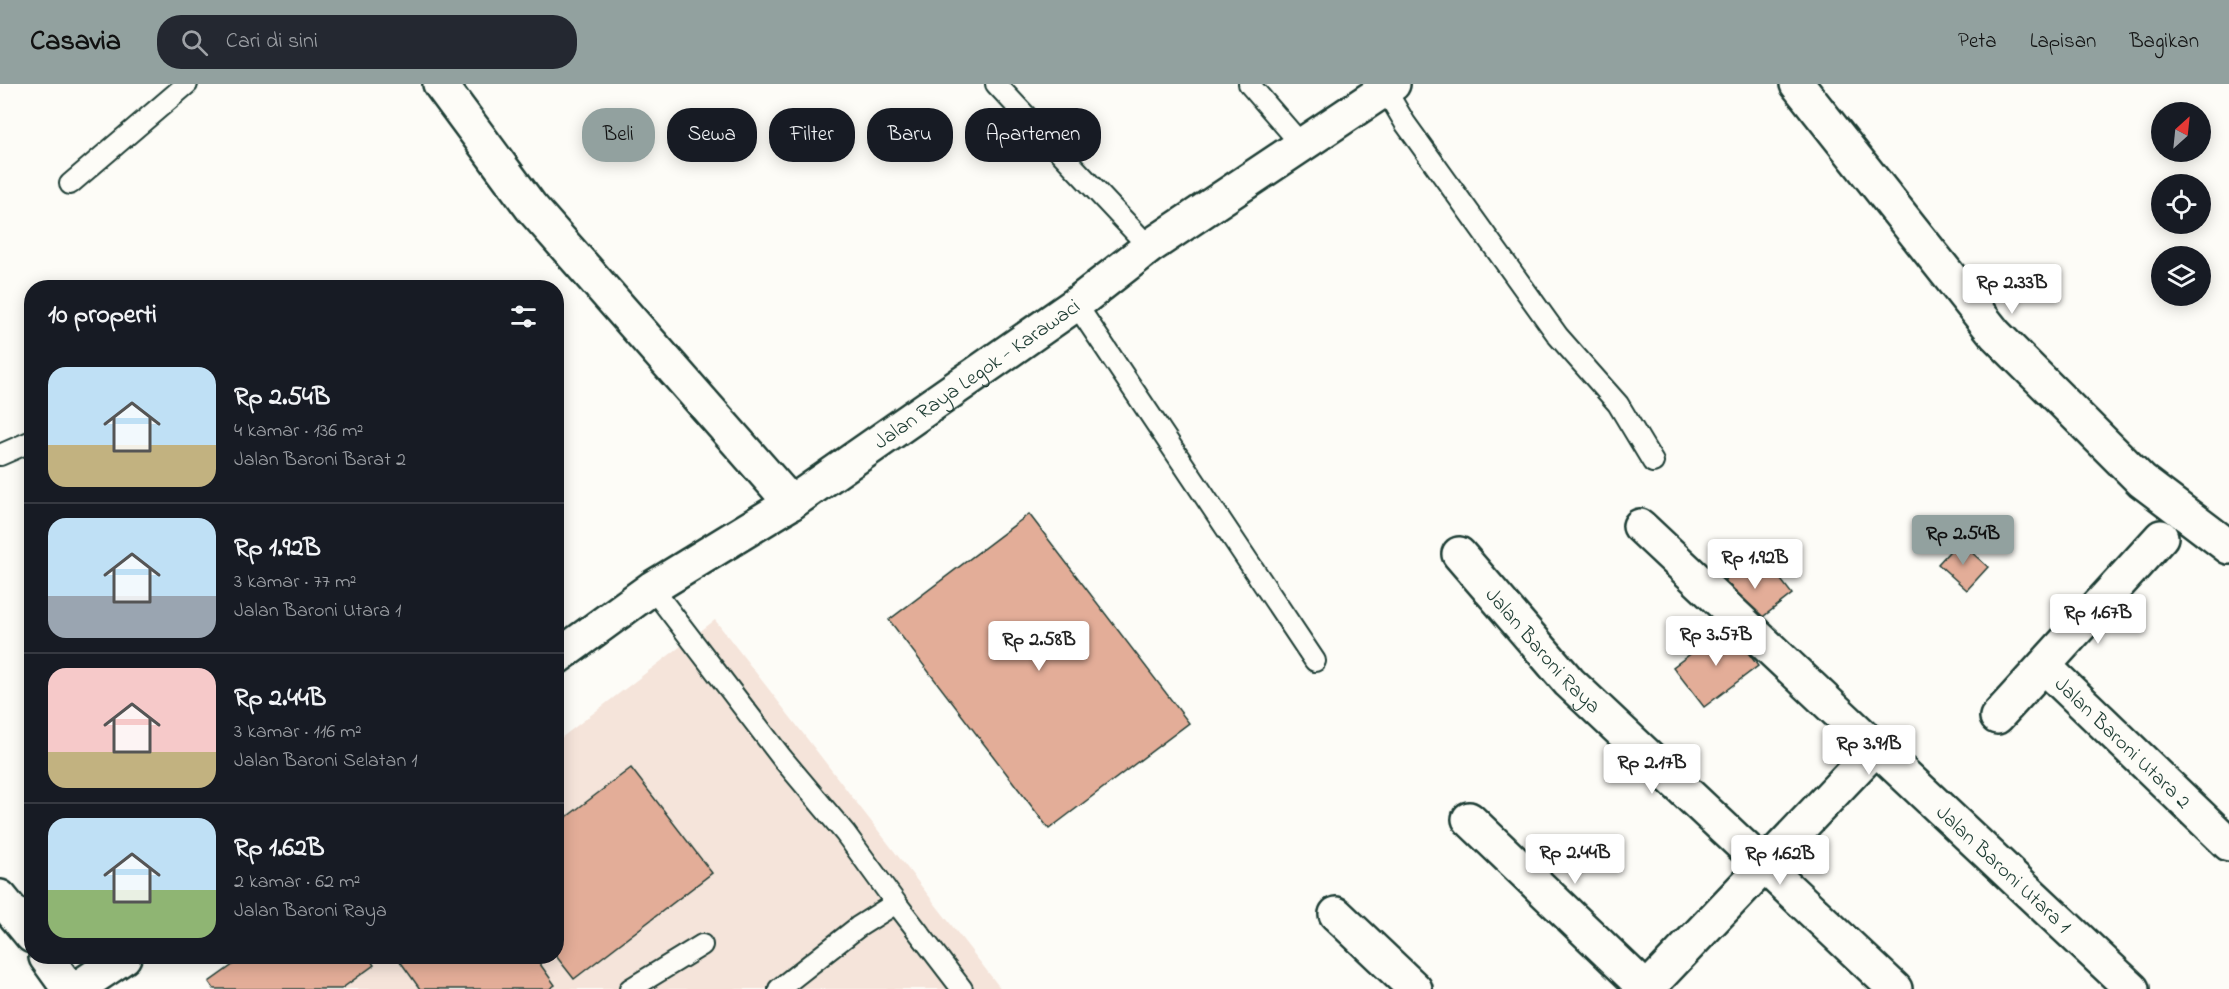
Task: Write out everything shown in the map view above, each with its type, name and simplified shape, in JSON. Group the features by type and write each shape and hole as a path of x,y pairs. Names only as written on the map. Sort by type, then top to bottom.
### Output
{"street":[{"path":"440,84 531,207 791,503"},
{"path":"1797,84 1995,334 2142,481 2229,547"},
{"name":"Jalan Raya Legok - Karawaci","path":"564,652 652,588 791,503 1076,304 1149,247 1389,87"},
{"name":"Jalan Baroni Utara 1","path":"1640,526 2132,989"},
{"path":"1997,717 2161,537"},
{"name":"Jalan Baroni Raya","path":"1459,554 1569,682 1894,989"},
{"name":"Jalan Baroni Utara 2","path":"2044,666 2229,844"},
{"path":"1469,819 1647,989 1876,748"},
{"path":"0,897 24,926"},
{"path":"1336,914 1415,989"},
{"path":"51,964 69,989"},
{"path":"76,989 114,964"}],"lane":[{"path":"70,184 186,84"},
{"path":"996,84 1149,247"},
{"path":"1249,84 1301,144"},
{"path":"1389,87 1405,123 1557,336 1618,404 1653,462"},
{"path":"1076,304 1315,661"},
{"path":"0,456 24,445"},
{"path":"652,588 782,758 845,833 962,989"},
{"path":"779,989 858,927 896,903"},
{"path":"630,989 702,945"}],"shaded area":[{"path":"715,620 1001,989 232,989 265,964 564,964 564,736"}],"building":[{"path":"1029,514 1189,723 1049,829 889,620"},
{"path":"1959,541 1988,567 1967,590 1938,564"},
{"path":"1760,553 1792,594 1750,627 1718,585"},
{"path":"1728,626 1758,666 1704,707 1673,667"},
{"path":"631,768 712,873 574,979 562,964 564,819"},
{"path":"234,964 374,965 341,989 214,989 209,982"},
{"path":"402,964 540,964 555,985 549,989 420,989"}]}
